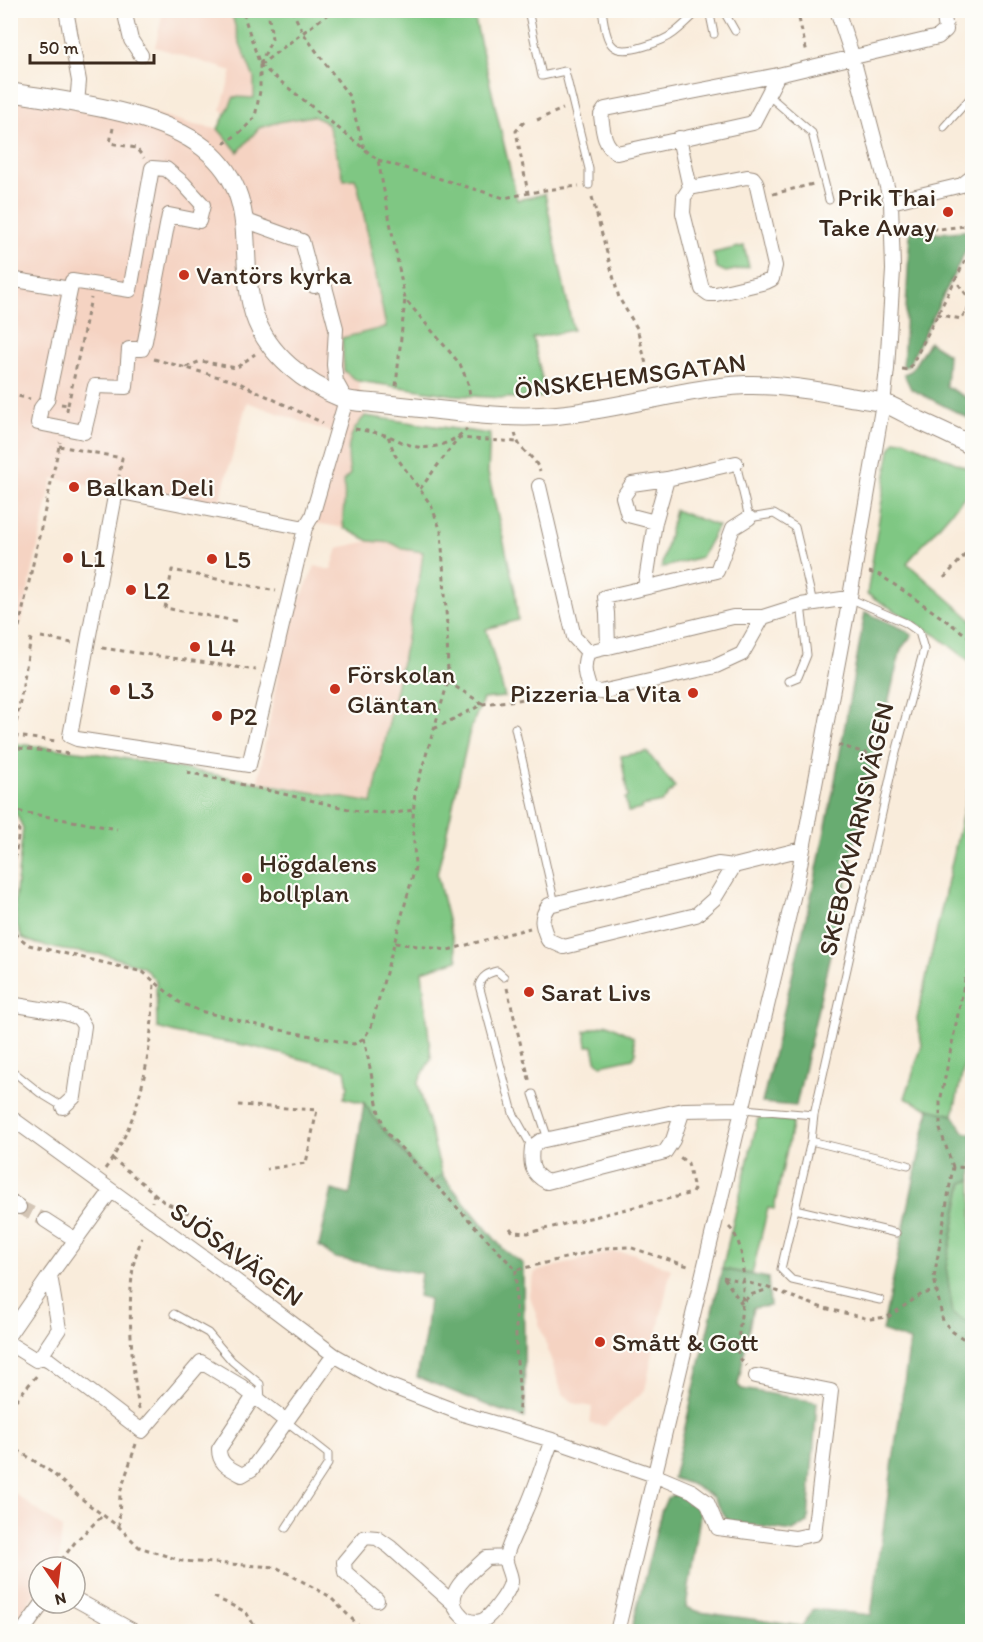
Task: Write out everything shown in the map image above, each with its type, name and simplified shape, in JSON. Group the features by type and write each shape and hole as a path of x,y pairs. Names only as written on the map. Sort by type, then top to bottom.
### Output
{"street":[{"path":"66,10 79,81 77,104"},
{"path":"124,10 131,40 141,56"},
{"name":"SKEBOKVARNSVÄGEN","path":"617,1632 797,881 883,403 893,270 891,202 853,58 837,10"},
{"path":"778,75 753,123 617,153 609,149 605,140 601,115 605,109 778,75 938,37 946,30 943,10"},
{"name":"ÖNSKEHEMSGATAN","path":"10,92 148,120 184,134 204,148 219,163 239,197 244,220 250,295 255,315 265,337 280,357 294,370 310,382 346,400 471,414 557,415 655,397 747,385 827,392 883,403 972,446"},
{"path":"679,138 690,188"},
{"path":"152,168 166,169 183,183 202,205 199,221 169,215 145,341 142,350 129,348 126,387 95,386 84,432 38,423 41,408 47,400 72,281 130,290 152,168"},
{"path":"747,177 753,178 760,198 775,266 772,279 709,294 702,289 683,213 684,196 690,188 747,177"},
{"path":"891,202 962,184 972,177"},
{"path":"244,220 302,241 314,286 324,283 336,328 334,365 336,382 346,400 312,516 305,528 249,765 72,738 70,733 116,491 305,528"},
{"path":"10,279 70,289"},
{"path":"655,522 628,515 623,497 632,484 667,479 736,463"},
{"path":"645,587 655,522 667,479"},
{"path":"539,486 574,638 588,652"},
{"path":"608,648 605,597 717,571 733,528 749,518"},
{"path":"588,652 733,617 762,617 807,604 849,598"},
{"path":"588,652 584,661 584,671 590,690 601,692 716,666 742,654 762,617"},
{"name":"SKEBOKVARNSVÄGEN","path":"555,904 718,864 734,866 802,849"},
{"path":"555,904 549,905 543,914 542,924 548,940 564,947 696,915 714,899 734,866"},
{"path":"10,1004 65,1013 79,1018 84,1026 74,1096 63,1107"},
{"path":"683,1110 673,1140 665,1152 547,1182 537,1177 532,1167 532,1147 540,1141 683,1110 743,1109"},
{"name":"SJÖSAVÄGEN","path":"10,1117 334,1355 385,1384 463,1414 552,1440 654,1475"},
{"path":"10,1333 111,1191"},
{"path":"45,1220 76,1240"},
{"path":"45,1358 59,1329 50,1275"},
{"path":"10,1344 36,1360 45,1358 142,1431 201,1362 241,1386 286,1421"},
{"path":"257,1399 219,1449 222,1464 242,1475 248,1473 334,1355"},
{"path":"654,1475 692,1491 707,1502 718,1528 795,1538 814,1534 831,1391 756,1376"},
{"path":"506,1557 486,1558 452,1595 456,1611 464,1618 475,1623 486,1620 504,1596 511,1581 506,1557 552,1440"},
{"path":"377,1600 345,1572 344,1562 365,1537 377,1538 390,1547 453,1603"},
{"path":"87,1606 135,1632"},
{"path":"22,1632 34,1615"}],"lane":[{"path":"528,10 542,76 565,71 589,169 589,185"},
{"path":"602,10 610,44 622,51 642,47 672,35 699,10"},
{"path":"709,10 714,34"},
{"path":"723,10 735,31"},
{"path":"766,96 775,100 812,132 829,200"},
{"path":"944,126 972,96"},
{"path":"736,463 749,518 774,514 795,527 807,604 807,655 798,677 788,681"},
{"name":"SKEBOKVARNSVÄGEN","path":"849,598 906,623 920,632 924,649 894,760 781,1269 792,1280 880,1300"},
{"path":"515,728 555,904"},
{"path":"504,977 497,971 488,973 481,979 479,986 513,1113 532,1147"},
{"path":"10,1069 40,1093 63,1107"},
{"path":"533,1094 548,1139"},
{"path":"743,1109 814,1115"},
{"path":"811,1141 908,1165"},
{"path":"795,1209 896,1233"},
{"path":"174,1314 208,1334 232,1361 260,1384 257,1399"},
{"path":"286,1421 328,1454 328,1464 286,1527"}],"path":[{"path":"218,140 225,143 243,130 255,117 260,91 260,65 242,10"},
{"path":"260,65 272,39 268,10"},
{"path":"292,10 303,33 349,96 364,148"},
{"path":"260,65 333,10"},
{"path":"797,10 810,66"},
{"path":"260,65 378,160 504,198 589,185 619,298 637,328 655,397"},
{"path":"537,120 573,105"},
{"path":"524,122 516,131 528,193"},
{"path":"104,126 123,130"},
{"path":"113,128 110,143 136,148"},
{"path":"378,160 405,299 396,386"},
{"path":"760,198 825,181"},
{"path":"892,228 940,230 972,225"},
{"path":"887,369 909,370 954,278 972,247"},
{"path":"937,315 961,319 972,302 954,278"},
{"path":"68,405 92,292"},
{"path":"405,299 460,364 468,383 471,414 467,429 420,489"},
{"path":"966,310 972,313"},
{"path":"129,348 136,354 237,381 325,424"},
{"path":"185,367 201,361 236,368 255,354"},
{"path":"18,636 63,428"},
{"path":"355,429 388,436 412,446 445,444 458,438 517,442"},
{"path":"514,432 518,446 535,459 541,473 539,486"},
{"path":"10,916 16,935 29,945 122,965 143,972 179,1002 200,1011 323,1039 354,1044 364,1038 371,1027 415,868 413,810 415,792 448,682 441,531 432,505 395,455 388,436"},
{"path":"59,446 122,459 116,491"},
{"path":"944,578 972,548"},
{"path":"854,567 880,575 972,639"},
{"path":"236,621 165,608 172,570 289,594"},
{"path":"41,637 86,646 271,672"},
{"path":"32,638 12,736 59,742 72,738"},
{"path":"448,682 483,704"},
{"path":"434,729 483,704 590,690"},
{"path":"823,741 894,760"},
{"path":"10,747 74,755"},
{"path":"177,770 362,812 395,813 413,810"},
{"path":"10,811 117,829"},
{"path":"10,811 19,831 10,908"},
{"path":"395,943 448,950 542,924"},
{"path":"972,946 940,1102 940,1129 953,1167 934,1278 943,1322 953,1332 972,1344"},
{"path":"504,977 533,1094"},
{"path":"96,1180 125,1137 145,1075 153,1018 154,981"},
{"path":"364,1038 379,1113 386,1132 516,1270 516,1350 520,1397 517,1430"},
{"path":"238,1105 317,1110 306,1163 267,1169"},
{"path":"510,1228 513,1232 528,1233 692,1193 694,1189 688,1163 683,1158 665,1152"},
{"path":"112,1158 165,1203 182,1209 234,1243 241,1258 236,1281"},
{"path":"953,1167 972,1168"},
{"path":"152,1204 154,1193"},
{"path":"729,1227 736,1234 745,1282 737,1350 740,1358 756,1376"},
{"path":"119,1527 120,1493 132,1453 142,1431 133,1371 131,1302 133,1268 142,1237"},
{"path":"516,1270 606,1248 629,1247 703,1271"},
{"path":"723,1277 742,1304"},
{"path":"742,1304 750,1295 771,1289"},
{"path":"10,1407 45,1358"},
{"path":"10,1445 51,1472 140,1547 182,1561 276,1567 329,1596 365,1632"},
{"path":"65,1555 103,1515"},
{"path":"214,1597 246,1612 253,1624 249,1632"}],"shaded area":[{"path":"161,11 231,11 239,41 254,78 254,98 234,97 227,115 221,109 232,71 155,47 162,16"},
{"path":"10,84 106,99 194,125 218,129 238,151 259,128 279,122 313,116 328,124 344,179 355,179 358,186 386,327 344,371 358,381 365,416 356,425 346,452 350,474 343,481 346,493 342,521 344,528 316,523 333,433 247,402 218,507 116,491 53,478 21,624 11,622"},
{"name":"Förskolan Gläntan","path":"369,541 392,543 403,549 423,552 420,576 372,803 258,781 286,631 315,566 331,570 338,548"},
{"name":"Smått & Gott","path":"611,1252 632,1253 671,1269 645,1390 605,1426 590,1424 592,1407 574,1403 562,1393 529,1293 535,1272"},
{"path":"11,1491 62,1528 59,1555 27,1555 27,1605 11,1628"}],"green space":[{"path":"231,11 473,11 517,200 545,194 573,330 533,338 546,397 502,398 454,395 358,381 344,371 342,338 386,327 358,186 355,179 344,180 328,124 313,116 259,128 238,152 218,129 234,97 254,98 254,78 239,41"},
{"path":"972,230 972,238 908,366 903,367 910,232 939,233"},
{"path":"744,246 749,267 726,272 717,268 713,253"},
{"path":"929,342 948,354 946,386 972,401 972,420 911,389 904,374 911,371"},
{"path":"365,416 490,434 488,473 515,590 518,620 486,629 505,697 483,699 470,730 437,875 458,960 422,971 431,1058 418,1083 442,1175 430,1184 364,1103 344,1098 348,1086 345,1070 250,1046 157,1028 156,981 143,967 106,955 63,950 37,944 22,938 17,925 15,901 23,828 11,803 11,743 94,753 372,803 420,576 423,552 403,549 392,543 369,541 344,528 343,481 350,474 349,443 354,429"},
{"path":"904,440 972,470 972,488 907,563 972,620 972,663 936,635 867,594 890,450 895,441"},
{"path":"675,510 718,526 701,557 661,568"},
{"path":"865,612 912,635 901,649 796,1106 762,1103 813,888 833,792"},
{"path":"647,752 675,787 662,802 642,806 642,809 628,812 625,798 628,797 621,756"},
{"path":"972,772 972,1031 953,1115 929,1109 905,1098 922,1045 917,1019"},
{"path":"608,1024 633,1037 636,1052 633,1058 601,1065 596,1060 593,1046 587,1046 585,1031"},
{"path":"364,1103 430,1184 442,1175 503,1249 523,1264 525,1418 417,1377 425,1337 429,1299 418,1296 421,1273 335,1258 319,1246 332,1190 350,1195"},
{"path":"929,1109 953,1115 964,1132 972,1134 972,1180 962,1183 946,1267 953,1314 972,1325 972,1631 631,1631 661,1512 667,1498 676,1495 697,1505 700,1516 686,1607 700,1612 802,1626 813,1609 871,1615 910,1341 882,1331"},
{"path":"758,1118 793,1121 774,1209 768,1208 752,1274 722,1269"},
{"path":"972,1180 972,1325 953,1314 946,1267 963,1183"},
{"path":"722,1269 768,1278 770,1306 753,1308 738,1385 742,1389 817,1402 808,1522 793,1531 729,1522 713,1497 693,1485 673,1478"}],"tunnel":[{"path":"19,1207 45,1220"}],"place":[{"name":"Prik Thai Take Away","path":"948,212"},
{"name":"Vantörs kyrka","path":"184,275"},
{"name":"Balkan Deli","path":"74,487"},
{"name":"L1","path":"68,558"},
{"name":"L5","path":"212,559"},
{"name":"L2","path":"131,590"},
{"name":"L4","path":"195,647"},
{"name":"Förskolan Gläntan","path":"335,689"},
{"name":"L3","path":"115,690"},
{"name":"Pizzeria La Vita","path":"693,693"},
{"name":"P2","path":"217,716"},
{"name":"Högdalens bollplan","path":"247,878"},
{"name":"Sarat Livs","path":"529,992"},
{"name":"Smått & Gott","path":"600,1342"}]}
